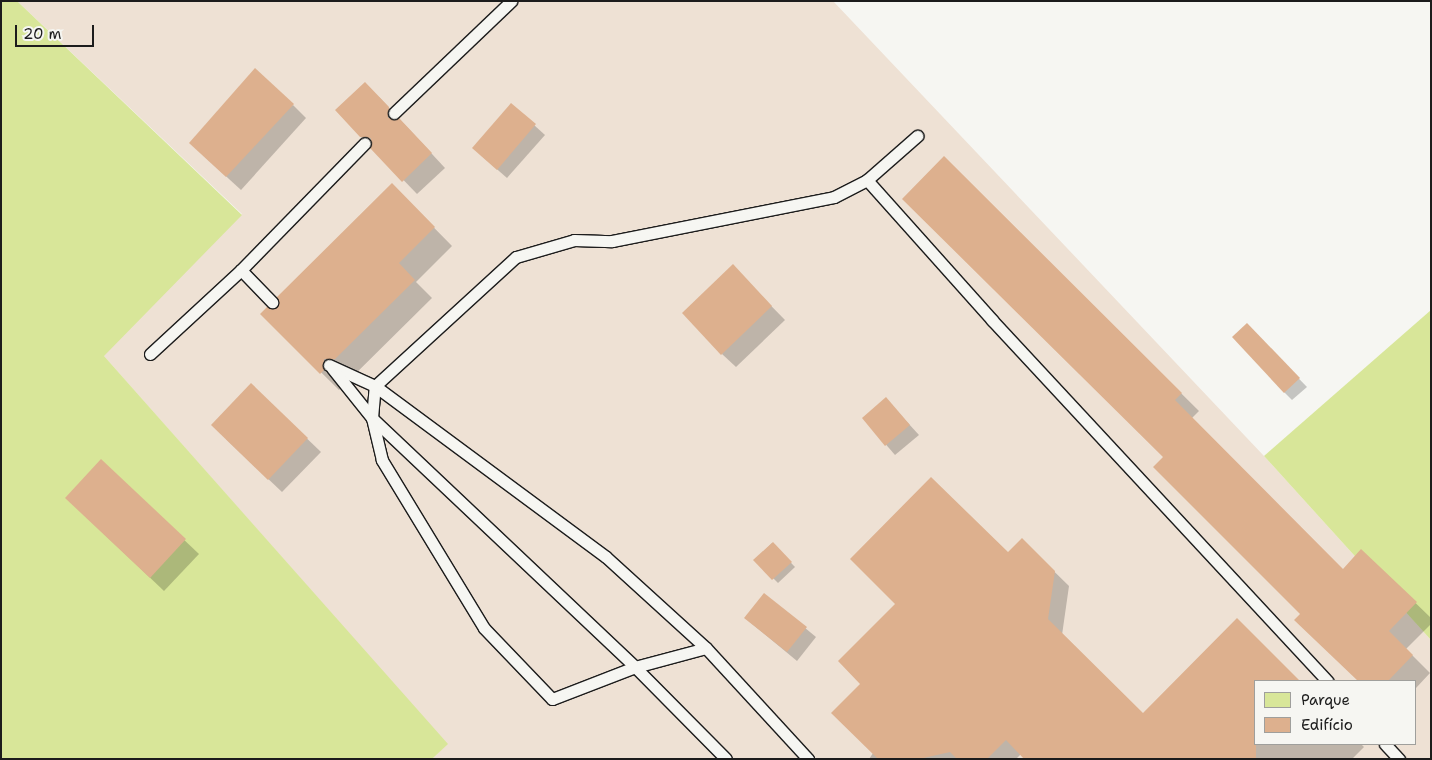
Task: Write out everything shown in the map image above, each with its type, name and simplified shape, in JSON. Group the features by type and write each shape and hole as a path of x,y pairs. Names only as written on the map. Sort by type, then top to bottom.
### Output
{"lane":[{"path":"394,113 511,1"},
{"path":"706,648 635,667 552,699 484,628 382,460 372,418 375,386 516,257 574,240 612,241 834,197 867,180 917,136"},
{"path":"150,354 241,270 365,143"},
{"path":"867,180 992,320 1327,680"},
{"path":"241,270 272,302"},
{"path":"726,759 635,667 372,418 329,365 375,386 606,557 706,648 808,759"},
{"path":"1386,745 1399,759"}],"shaded area":[{"path":"17,1 833,1 1264,456 1431,640 1431,759 432,759 447,744 103,355 242,214"}],"green space":[{"path":"1,1 17,1 242,215 104,356 448,744 432,759 1,759"},
{"path":"1431,310 1431,640 1264,456"}],"building":[{"path":"255,68 294,104 226,177 189,143"},
{"path":"365,82 389,107 388,118 399,118 432,153 402,182 370,148 371,138 360,137 335,110"},
{"path":"511,103 536,124 497,170 472,148"},
{"path":"944,156 1182,393 1175,400 1343,569 1361,549 1417,602 1389,631 1413,655 1389,680 1357,680 1294,620 1300,614 1153,467 1163,457 902,199"},
{"path":"392,183 435,227 399,263 415,280 335,359 324,359 324,370 320,374 260,314 267,307 278,307 277,297"},
{"path":"733,264 772,306 721,355 682,313"},
{"path":"1247,323 1300,378 1284,393 1232,337"},
{"path":"251,383 308,438 268,480 211,425"},
{"path":"886,397 910,425 885,446 862,418"},
{"path":"101,459 186,539 150,578 65,498"},
{"path":"931,477 1008,552 1022,538 1055,571 1048,619 1143,713 1237,618 1299,680 1254,680 1254,745 1256,745 1256,759 1024,759 1006,740 987,759 957,759 950,752 919,759 878,759 831,713 860,684 838,661 895,604 850,559"},
{"path":"773,542 792,562 772,580 753,560"},
{"path":"764,593 807,627 787,652 744,618"}]}
